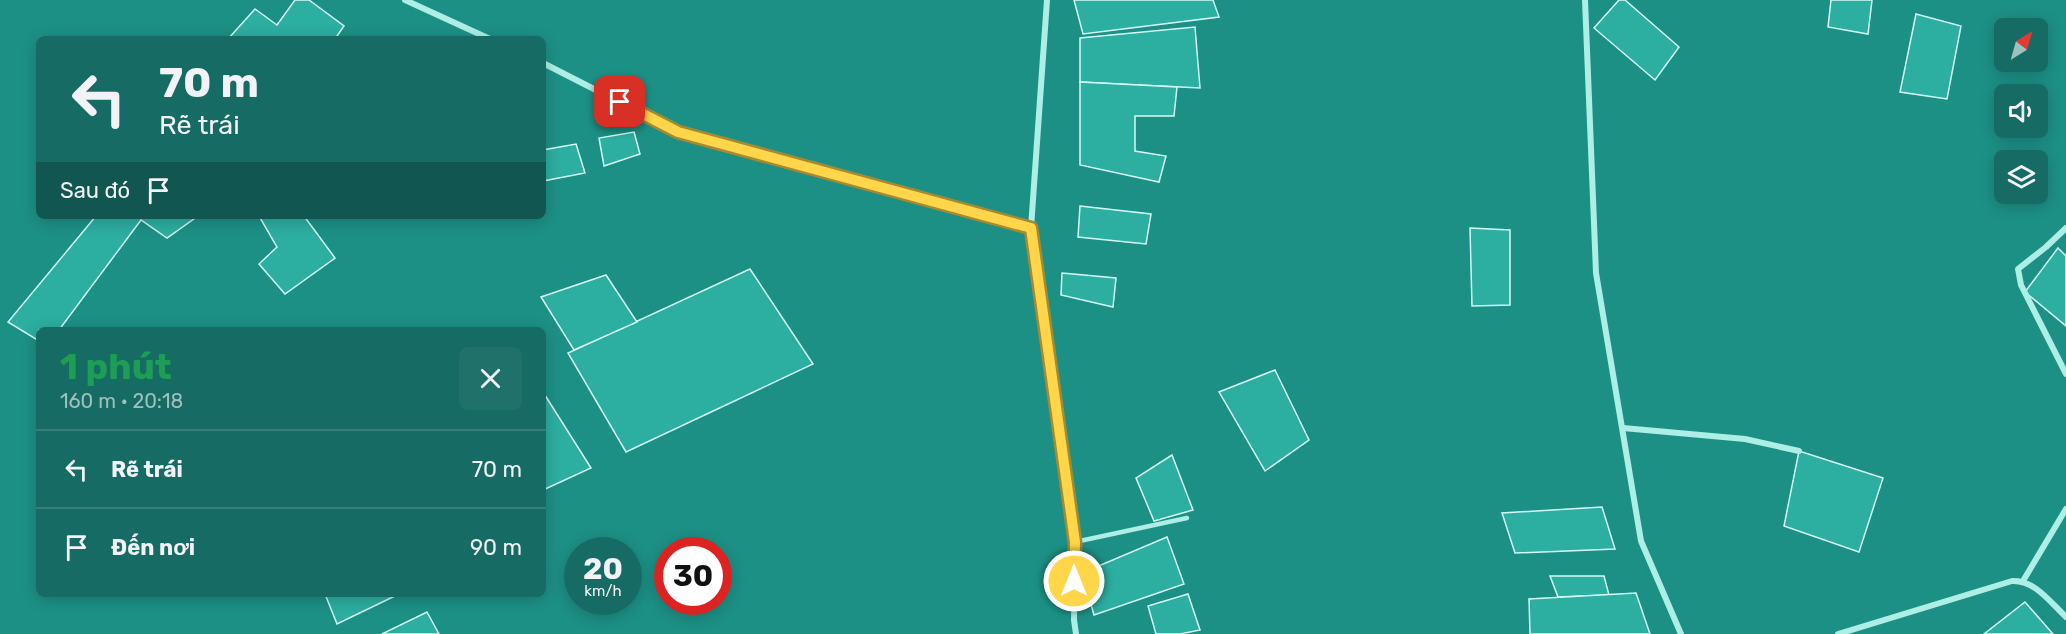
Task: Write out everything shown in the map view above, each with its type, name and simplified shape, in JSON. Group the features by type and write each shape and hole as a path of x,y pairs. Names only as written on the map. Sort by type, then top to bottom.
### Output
{"street":[{"path":"405,0 483,36"},
{"path":"1047,0 1031,228 1075,542 1074,620 1076,634"},
{"path":"1585,0 1596,273 1641,541 1681,634"},
{"path":"546,65 678,132 1031,228"},
{"path":"2066,228 2018,269 2021,285 2066,374"},
{"path":"1623,428 1745,439 1799,451"},
{"path":"2023,581 2066,509"},
{"path":"1838,634 2012,581 2023,581 2035,587 2066,617"}],"lane":[{"path":"1075,542 1187,518"}],"building":[{"path":"295,0 309,0 344,26 337,36 231,36 255,9 277,25"},
{"path":"1074,0 1213,0 1219,17 1083,34"},
{"path":"1619,0 1625,0 1679,47 1655,80 1594,28"},
{"path":"1831,0 1872,0 1868,34 1828,27"},
{"path":"1916,14 1961,26 1947,99 1900,92"},
{"path":"1195,27 1200,88 1080,82 1080,38"},
{"path":"1080,82 1177,87 1174,116 1135,116 1135,151 1166,156 1159,182 1080,165"},
{"path":"634,132 640,154 604,166 599,138"},
{"path":"576,144 585,173 546,180 546,149"},
{"path":"1080,206 1151,214 1146,244 1078,237"},
{"path":"94,219 194,219 167,238 141,220 61,327 36,327 36,339 8,322"},
{"path":"261,219 306,219 335,258 285,294 259,264 277,247"},
{"path":"1470,228 1510,230 1510,305 1472,306"},
{"path":"2058,248 2066,256 2066,326 2025,292"},
{"path":"750,269 813,364 626,452 568,353"},
{"path":"1062,273 1116,278 1113,307 1061,295"},
{"path":"606,275 637,322 574,350 541,297"},
{"path":"1275,370 1309,440 1265,471 1219,392"},
{"path":"546,397 591,468 546,489"},
{"path":"1799,451 1883,478 1859,552 1784,526"},
{"path":"1172,455 1193,510 1154,521 1136,478"},
{"path":"1602,507 1615,549 1515,553 1502,513"},
{"path":"1167,537 1184,584 1094,615 1082,573"},
{"path":"1550,576 1604,576 1609,595 1558,597"},
{"path":"1636,593 1650,634 1530,634 1529,599"},
{"path":"1188,594 1200,630 1180,634 1156,634 1148,606"},
{"path":"326,597 393,597 337,624"},
{"path":"2025,602 2053,634 1984,634"},
{"path":"427,612 439,634 382,634"}],"route":[{"path":"620,102 678,132 1031,228 1075,542 1074,581"}]}
